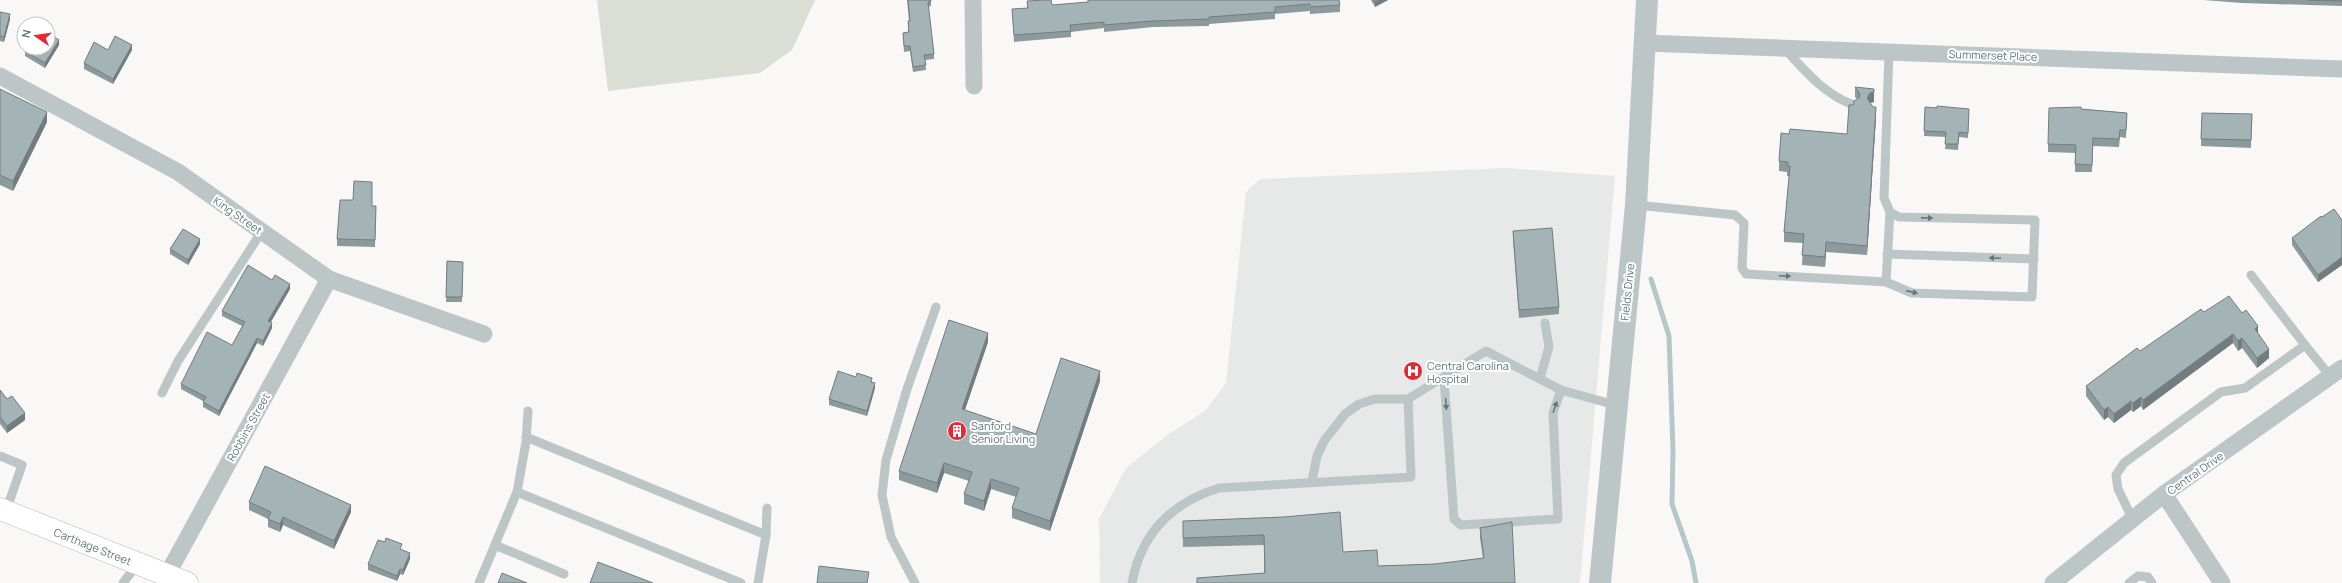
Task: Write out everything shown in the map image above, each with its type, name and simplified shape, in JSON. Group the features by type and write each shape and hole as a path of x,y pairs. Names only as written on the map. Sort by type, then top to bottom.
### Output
{"main road":[{"name":"Carthage Street","path":"3,510 177,579"}],"street":[{"path":"973,0 974,86"},
{"name":"Fields Drive","path":"1600,583 1615,405 1636,205 1647,0"},
{"name":"Summerset Place","path":"1644,43 2342,69"},
{"name":"King Street","path":"0,76 178,172 329,279 484,334"},
{"name":"Robbins Street","path":"177,579 329,279"},
{"name":"Central Drive","path":"2053,583 2164,494 2336,372"},
{"path":"2164,494 2222,583"}],"lane":[{"path":"1784,48 1822,86 1839,100 1854,105"},
{"path":"1886,282 1890,212 1884,198 1884,108 1889,51"},
{"path":"1636,205 1734,215 1744,223 1742,268 1746,274 1886,282 1912,293 2032,297 2035,220 1899,217 1890,212"},
{"path":"162,393 178,361 262,232"},
{"path":"1887,254 2034,259"},
{"path":"2251,275 2305,345 2336,372"},
{"path":"915,583 891,537 882,495 886,460 907,389 936,307"},
{"path":"1540,378 1549,347 1545,323"},
{"path":"2133,520 2118,489 2116,475 2124,463 2221,392 2245,388 2305,345"},
{"path":"1312,481 1317,456 1324,441 1345,414 1359,404 1375,399 1408,399 1486,351 1561,390 1615,405"},
{"path":"1444,378 1454,519 1461,525 1558,519 1553,413 1561,390"},
{"path":"1132,583 1135,566 1150,535 1165,518 1188,501 1219,488 1312,481 1411,477 1408,399"},
{"path":"479,583 517,492 526,437 528,411"},
{"path":"526,437 766,535"},
{"path":"0,456 22,465 3,510"},
{"path":"517,492 741,583"},
{"path":"758,583 766,535 767,508"},
{"path":"496,545 564,574"},
{"path":"123,583 138,563"},
{"path":"2129,583 2138,576 2148,578 2152,583"}],"shaded area":[{"path":"597,0 815,0 792,50 760,73 608,91"},
{"name":"Central Carolina Hospital","path":"1507,168 1615,176 1580,583 1100,583 1099,519 1126,468 1170,433 1205,411 1226,383 1246,192 1260,179"}],"building":[{"path":"908,0 931,0 928,2 934,54 924,55 926,65 913,67 910,46 904,46 903,33 909,32 908,21 910,21"},
{"path":"1051,0 1052,5 1088,2 1088,0 1339,0 1340,5 1310,7 1310,4 1275,7 1275,12 1209,17 1209,19 1104,25 1104,22 1070,25 1071,31 1014,35 1012,9 1028,8 1027,1"},
{"path":"2308,0 2342,0 2342,1"},
{"path":"0,12 10,14 4,37 0,36"},
{"path":"115,36 132,45 113,79 84,63 94,42 108,50"},
{"path":"56,38 59,40 56,45"},
{"path":"33,56 49,56 45,63"},
{"path":"1855,87 1874,89 1874,92 1870,93 1867,98 1873,107 1876,107 1867,246 1826,242 1825,257 1802,255 1804,234 1784,232 1790,166 1787,166 1788,162 1779,161 1781,133 1789,134 1790,129 1847,134 1849,105 1853,105 1854,101 1860,97 1859,92"},
{"path":"0,89 47,112 13,181 0,175"},
{"path":"1937,106 1969,109 1968,133 1959,132 1958,144 1945,144 1946,132 1924,131 1925,107 1937,108"},
{"path":"2081,107 2081,109 2127,113 2126,130 2120,130 2119,139 2093,138 2092,165 2075,164 2076,145 2048,144 2049,108"},
{"path":"2202,113 2252,114 2251,140 2201,139"},
{"path":"354,181 372,182 372,206 376,206 375,240 337,239 340,200 353,200"},
{"path":"2334,209 2342,220 2342,257 2318,275 2292,238 2321,216 2322,217"},
{"path":"1552,228 1559,307 1519,310 1513,231"},
{"path":"183,229 200,239 188,260 170,249"},
{"path":"447,261 463,262 462,297 446,297"},
{"path":"248,265 272,280 275,275 290,284 268,321 272,323 263,341 257,338 219,411 203,402 206,397 181,384 207,332 232,345 245,322 222,311"},
{"path":"2229,296 2242,313 2246,310 2258,326 2255,329 2269,349 2257,358 2242,338 2238,341 2233,334 2143,400 2141,397 2133,403 2131,401 2114,414 2108,407 2104,410 2086,386 2137,348 2140,351 2201,309 2204,312"},
{"name":"Sanford Senior Living","path":"949,320 988,333 962,409 1036,434 1061,358 1100,371 1050,521 1012,508 1019,488 991,479 984,501 964,494 972,472 944,463 937,483 899,471"},
{"path":"838,371 856,377 857,373 872,378 871,382 875,383 867,411 829,399"},
{"path":"0,390 7,399 12,396 25,413 7,426 0,417"},
{"path":"265,466 351,505 334,541 283,517 280,524 268,519 271,512 249,502"},
{"path":"1340,512 1343,552 1377,550 1378,566 1435,564 1484,558 1480,528 1512,522 1515,583 1197,583 1197,578 1265,573 1264,535 1183,538 1183,521 1284,517"},
{"path":"386,538 402,544 400,549 410,553 403,570 400,569 397,576 368,564 378,540 385,542"},
{"path":"598,562 653,583 590,583"},
{"path":"819,566 869,572 867,583 817,583"},
{"path":"502,573 527,583 498,583"}],"waterway":[{"path":"1651,279 1669,336 1673,450 1672,504 1692,561 1696,583"}],"place":[{"name":"Central Carolina Hospital","path":"1413,371"},
{"name":"Sanford Senior Living","path":"957,431"}]}
